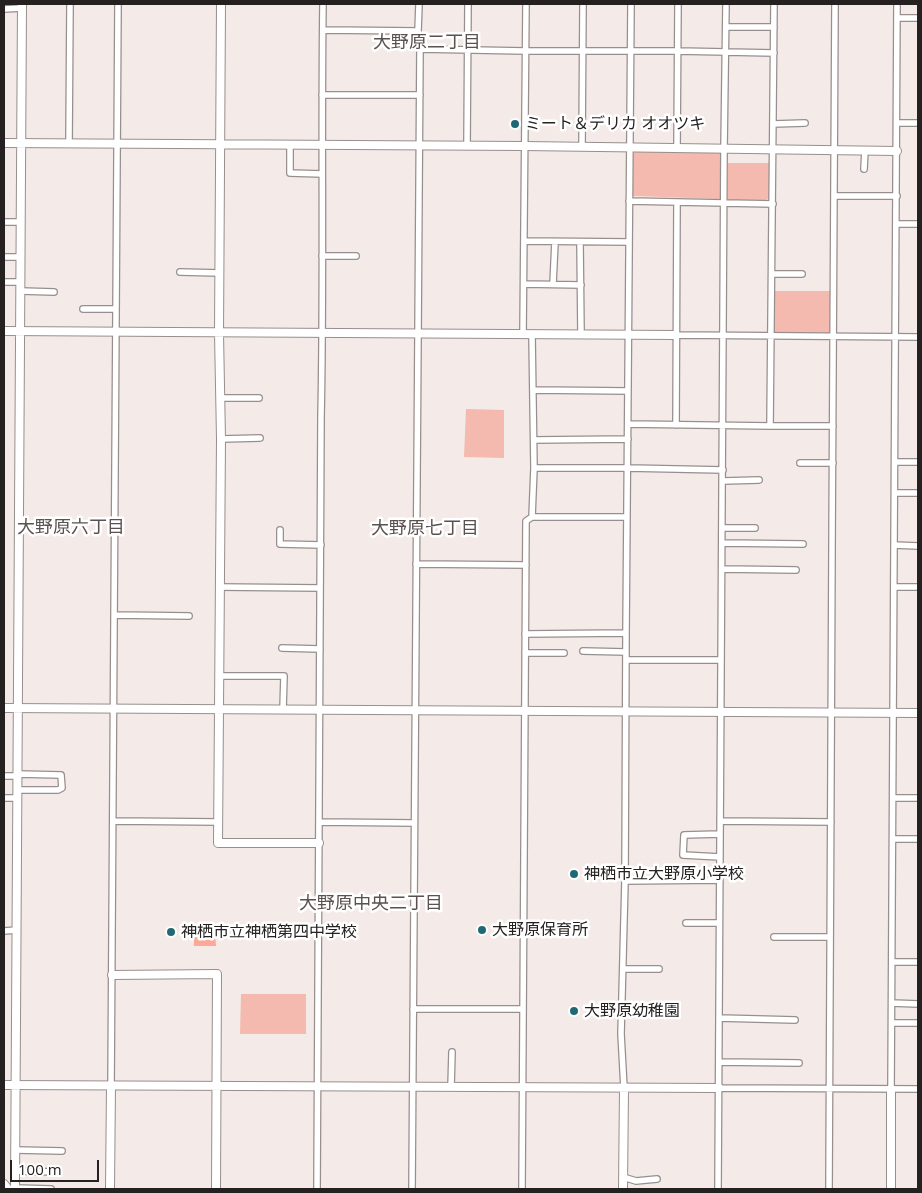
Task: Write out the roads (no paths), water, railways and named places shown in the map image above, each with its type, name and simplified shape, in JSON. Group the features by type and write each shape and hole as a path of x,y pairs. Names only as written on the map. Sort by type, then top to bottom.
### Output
{"street":[{"path":"69,143 70,4"},
{"path":"110,1189 118,4"},
{"path":"221,4 219,332 221,439 218,843 319,843"},
{"path":"317,1189 320,545 323,334 323,4"},
{"path":"412,1189 417,334 420,146 419,4"},
{"path":"467,146 468,4"},
{"path":"523,334 526,4"},
{"path":"582,147 583,4"},
{"path":"622,1189 624,1088 621,1034 625,881 631,4"},
{"path":"677,148 678,4"},
{"path":"718,1189 720,1062 720,660 726,4"},
{"path":"770,426 774,4"},
{"path":"829,1189 836,4"},
{"path":"891,1189 898,4"},
{"path":"4,8 22,6 16,1171 13,1189"},
{"path":"897,18 918,18"},
{"path":"726,27 774,27"},
{"path":"323,30 418,31"},
{"path":"420,49 774,53"},
{"path":"322,96 420,95"},
{"path":"773,124 805,123"},
{"path":"897,123 918,123"},
{"path":"4,143 524,146 897,151"},
{"path":"290,145 290,173 322,174"},
{"path":"864,150 864,169"},
{"path":"835,196 897,196"},
{"path":"629,201 773,204"},
{"path":"676,426 677,203"},
{"path":"4,222 21,222"},
{"path":"897,224 918,224"},
{"path":"524,241 629,242"},
{"path":"553,284 555,242"},
{"path":"580,242 581,334"},
{"path":"322,256 356,256"},
{"path":"4,257 21,257"},
{"path":"180,272 220,273"},
{"path":"772,274 802,274"},
{"path":"4,282 21,282"},
{"path":"524,284 581,285"},
{"path":"21,291 54,292"},
{"path":"84,309 116,309"},
{"path":"4,331 918,337"},
{"path":"532,334 534,440 532,517"},
{"path":"533,390 628,391"},
{"path":"220,398 259,398"},
{"path":"628,424 676,426 833,426"},
{"path":"221,439 260,438"},
{"path":"534,440 628,439"},
{"path":"895,462 918,462"},
{"path":"800,463 833,463"},
{"path":"534,468 723,470"},
{"path":"723,481 759,480"},
{"path":"895,493 918,493"},
{"path":"522,1189 526,521 532,517 627,517"},
{"path":"722,528 755,528"},
{"path":"280,530 280,544 320,545"},
{"path":"722,543 803,544"},
{"path":"894,545 918,546"},
{"path":"416,564 526,565"},
{"path":"722,569 796,570"},
{"path":"219,587 320,588"},
{"path":"894,587 918,587"},
{"path":"114,614 189,616"},
{"path":"525,634 626,634"},
{"path":"282,648 320,648"},
{"path":"583,651 626,652"},
{"path":"525,653 564,653"},
{"path":"626,660 720,660"},
{"path":"219,676 284,676 283,709"},
{"path":"4,708 918,713"},
{"path":"4,776 62,775 62,788 58,790 18,794 4,798"},
{"path":"893,798 918,798"},
{"path":"113,821 218,822"},
{"path":"720,821 831,822"},
{"path":"319,822 414,823"},
{"path":"720,834 684,835 683,855 720,856"},
{"path":"893,839 918,839"},
{"path":"625,881 719,880"},
{"path":"686,923 719,923"},
{"path":"4,931 17,930"},
{"path":"774,937 829,937"},
{"path":"892,962 918,962"},
{"path":"623,969 659,969"},
{"path":"112,975 217,974 216,1189"},
{"path":"892,1003 918,1004"},
{"path":"413,1009 523,1009"},
{"path":"719,1018 795,1020"},
{"path":"892,1022 918,1023"},
{"path":"451,1088 452,1052"},
{"path":"720,1062 799,1063"},
{"path":"4,1085 918,1089"},
{"path":"16,1150 62,1152"},
{"path":"16,1171 58,1172"},
{"path":"623,1177 636,1180 657,1179"},
{"path":"4,1184 13,1189 52,1189"}],"place":[{"name":"ミート＆デリカ オオツキ","path":"515,124"},
{"name":"神栖市立大野原小学校","path":"574,874"},
{"name":"大野原保育所","path":"482,930"},
{"name":"神栖市立神栖第四中学校","path":"171,932"},
{"name":"大野原幼稚園","path":"574,1011"}],"district":[{"name":"大野原二丁目","path":"427,43"},
{"name":"大野原六丁目","path":"71,528"},
{"name":"大野原七丁目","path":"425,529"},
{"name":"大野原中央二丁目","path":"371,904"}]}
